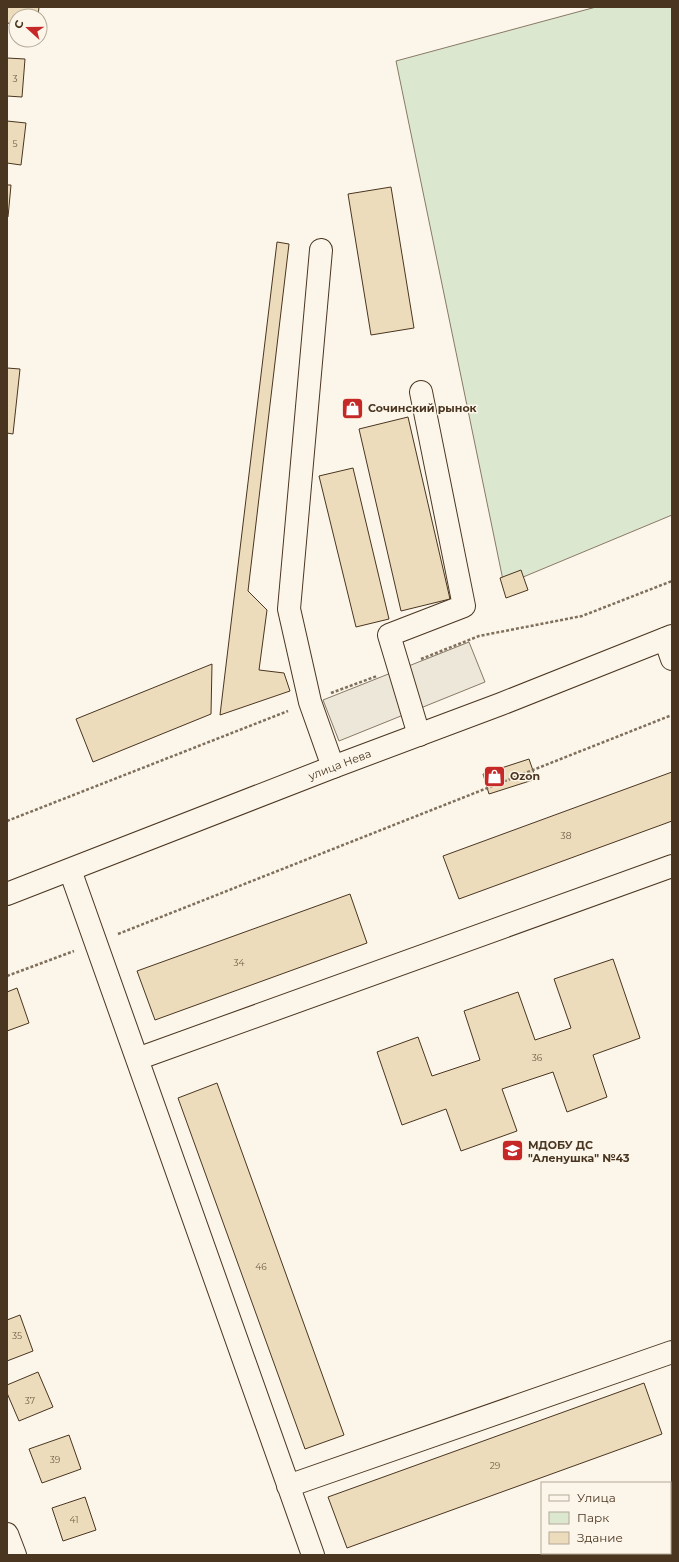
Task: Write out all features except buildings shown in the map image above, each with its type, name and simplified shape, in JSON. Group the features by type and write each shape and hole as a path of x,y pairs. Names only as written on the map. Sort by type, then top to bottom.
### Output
{"main road":[{"path":"321,250 289,609 310,702 333,767"},
{"path":"419,735 389,635 464,606 421,392"},
{"name":"улица Нева","path":"7,894 333,767 501,704 670,644"},
{"path":"137,1059 672,866"},
{"path":"70,870 313,1555"},
{"path":"288,1486 672,1352"},
{"path":"7,1534 15,1555"}],"path":[{"path":"7,821 479,636 582,616 672,580"},
{"path":"7,976 96,943 672,715"}],"green space":[{"path":"596,7 672,7 672,515 504,585 396,61"}],"shaded area":[{"path":"469,642 485,682 339,741 323,700"}],"place":[{"name":"Сочинский рынок","path":"352,408"},
{"name":"Ozon","path":"495,776"},
{"name":"МДОБУ ДС \"Аленушка\" №43","path":"512,1151"}]}
